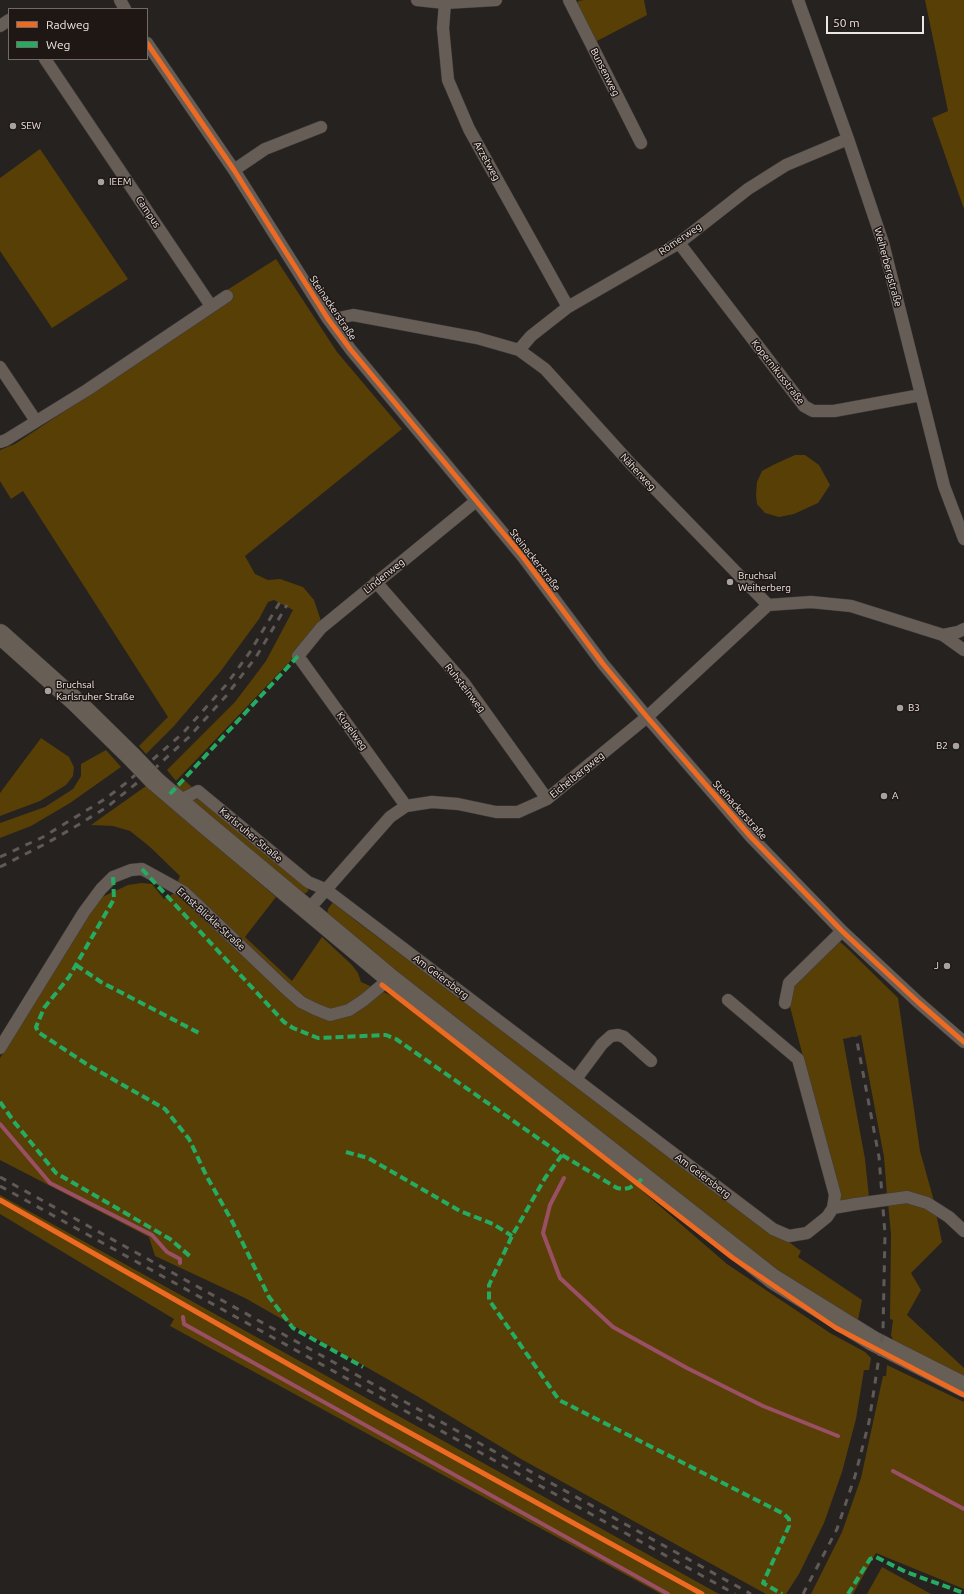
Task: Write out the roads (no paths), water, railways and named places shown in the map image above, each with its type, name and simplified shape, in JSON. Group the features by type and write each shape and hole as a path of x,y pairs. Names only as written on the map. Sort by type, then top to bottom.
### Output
{"main road":[{"path":"0,634 76,702 155,781 387,976 774,1279 873,1341 961,1385"}],"street":[{"path":"417,0 445,3 496,0"},
{"name":"Bunsenweg","path":"569,0 642,143"},
{"name":"Weiherbergstraße","path":"798,0 848,139 883,243 944,486 964,539"},
{"name":"Arzetweg","path":"445,3 443,28 448,80 469,129 568,307"},
{"name":"Steinackerstraße","path":"148,44 234,170 329,320 351,350 523,557 603,664 751,837 842,930 918,1002 964,1042"},
{"name":"Campus","path":"46,60 211,306"},
{"path":"234,170 264,149 321,127"},
{"name":"Römerweg","path":"519,350 531,336 568,307 679,242 748,189 786,165 848,139"},
{"name":"Kopernikusstraße","path":"679,242 804,406 813,412 834,411 921,395"},
{"path":"0,442 6,440 87,390 227,296"},
{"name":"Näherweg","path":"329,320 353,314 477,338 519,350 545,369 631,464 768,605"},
{"path":"0,367 36,421"},
{"name":"Lindenweg","path":"298,656 321,628 476,501"},
{"name":"Ruhsteinweg","path":"376,582 464,683 547,799"},
{"path":"768,605 811,602 851,606 943,635 964,650"},
{"name":"Eichelbergweg","path":"308,910 390,817 406,806 432,802 458,804 496,812 518,812 547,799 647,717 768,605"},
{"path":"943,635 958,632 964,629"},
{"name":"Kugelweg","path":"298,656 406,806"},
{"name":"Karlsruher Straße","path":"178,801 198,791 308,882 325,889"},
{"name":"Ernst-Blickle-Straße","path":"0,1048 84,912 101,889 113,877 131,870 142,869 184,892 284,987 301,1002 315,1009 330,1015 349,1010 382,985 387,976"},
{"name":"Am Geiersberg","path":"325,889 773,1229 789,1236 807,1233 827,1217 834,1208"},
{"path":"785,1004 789,983 842,930"},
{"path":"728,1000 798,1059 835,1195 834,1208 907,1197 927,1203 949,1217 964,1231"},
{"path":"576,1079 602,1044 611,1036 618,1035 624,1037 652,1060"}],"waterway":[{"path":"0,1124 50,1183 152,1235 167,1252 180,1259 180,1263"},
{"path":"564,1178 550,1205 543,1233 560,1278 613,1327 687,1368 763,1406 838,1436"},
{"path":"183,1317 184,1324 668,1594"},
{"path":"893,1471 964,1509"}],"railway":[{"path":"0,857 43,837 105,799 126,783 183,733 226,685 250,652 280,602"},
{"path":"0,867 47,843 107,807 153,770 189,737 226,696 256,657 287,605"},
{"path":"803,1594 837,1529 855,1476 869,1422 883,1331 885,1234 879,1157 856,1036"},
{"path":"0,1177 751,1594"},
{"path":"0,1186 735,1594"}],"place":[{"name":"SEW","path":"13,126"},
{"name":"IEEM","path":"101,182"},
{"name":"Bruchsal Weiherberg","path":"730,582"},
{"name":"Bruchsal Karlsruher Straße","path":"48,691"},
{"name":"B3","path":"900,708"},
{"name":"B2","path":"956,746"},
{"name":"A","path":"884,796"},
{"name":"J","path":"947,966"}]}
